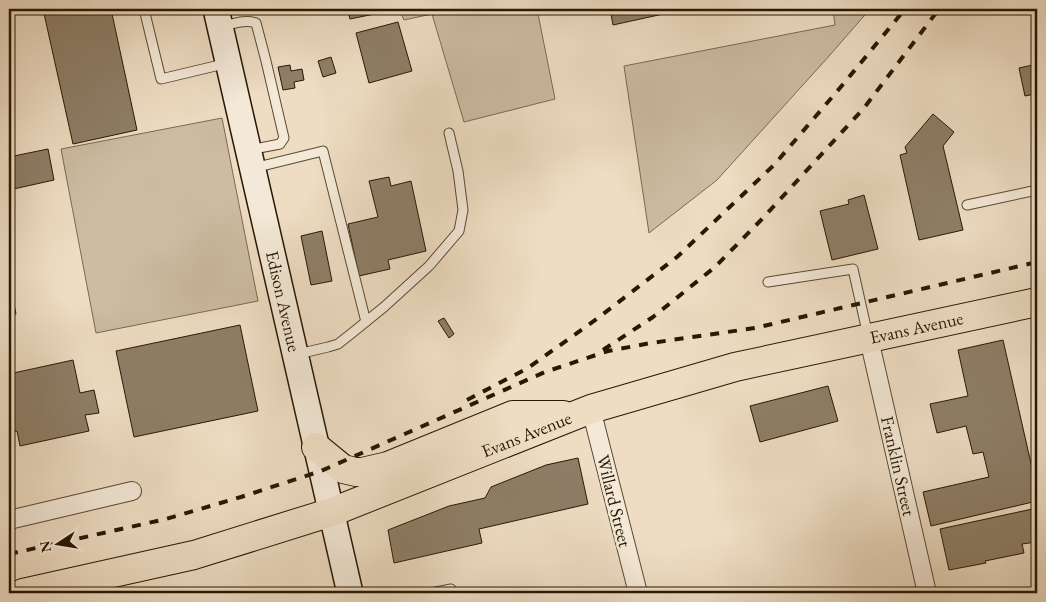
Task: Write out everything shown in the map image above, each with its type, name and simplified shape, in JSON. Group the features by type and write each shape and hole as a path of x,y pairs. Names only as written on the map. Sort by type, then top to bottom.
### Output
{"main road":[{"name":"Evans Avenue","path":"23,593 194,555 332,512 584,412 735,367 1037,302"},
{"path":"316,447 343,469 362,472 388,466 513,415 584,412"}],"street":[{"name":"Edison Avenue","path":"218,18 350,593"},
{"name":"Franklin Street","path":"869,339 927,593"},
{"name":"Willard Street","path":"584,412 638,593"},
{"path":"9,520 132,491"}],"lane":[{"path":"144,9 161,79 228,63"},
{"path":"218,18 256,23 284,138 280,144 250,159"},
{"path":"295,354 338,344 384,307 428,266 458,231 463,210 458,171 448,133"},
{"path":"250,159 323,151 366,322"},
{"path":"967,205 1037,190"},
{"path":"768,282 853,269 869,339"},
{"path":"431,593 451,588"}],"shaded area":[{"path":"399,9 537,9 555,99 464,122 432,14 404,20"},
{"path":"833,9 870,9 717,180 649,233 624,66 835,25"},
{"path":"222,118 258,301 96,333 61,149"}],"building":[{"path":"43,9 111,9 137,130 73,144"},
{"path":"347,9 399,9 350,19"},
{"path":"610,9 686,9 613,25"},
{"path":"398,22 412,71 369,83 356,33"},
{"path":"331,57 336,73 323,77 318,61"},
{"path":"1037,64 1037,76 1031,78 1035,94 1025,96 1019,68"},
{"path":"290,65 291,71 302,69 304,80 294,82 295,88 283,90 278,67"},
{"path":"933,114 954,132 943,146 963,230 919,240 900,155 907,153 905,147"},
{"path":"48,149 54,180 9,190 9,157"},
{"path":"389,177 391,186 411,181 426,251 388,260 390,269 359,276 348,224 378,217 369,181"},
{"path":"864,195 878,249 832,260 820,211 849,204 848,200"},
{"path":"322,231 332,281 311,285 301,236"},
{"path":"12,294 16,314 9,315 9,295"},
{"path":"444,318 454,334 449,338 438,321"},
{"path":"240,325 258,411 134,437 116,351"},
{"path":"1003,340 1037,490 1037,501 931,526 923,492 989,477 983,452 973,454 966,426 937,433 930,404 968,396 958,350"},
{"path":"73,360 80,393 94,390 99,413 85,415 89,431 20,446 17,431 9,433 9,374"},
{"path":"828,386 838,421 760,442 750,406"},
{"path":"578,458 588,504 479,529 482,543 394,563 388,530 449,506 485,498 491,487 546,465"},
{"path":"1037,508 1037,534 1034,535 1036,542 1022,544 1024,553 949,570 940,529"},
{"path":"492,588 493,593 468,593"}],"railway":[{"path":"467,400 528,368 598,318 677,257 774,165 905,9"},
{"path":"603,350 653,317 715,267 864,108 939,9"},
{"path":"9,554 166,519 321,471 545,372 608,351 755,328 1037,262"}]}
